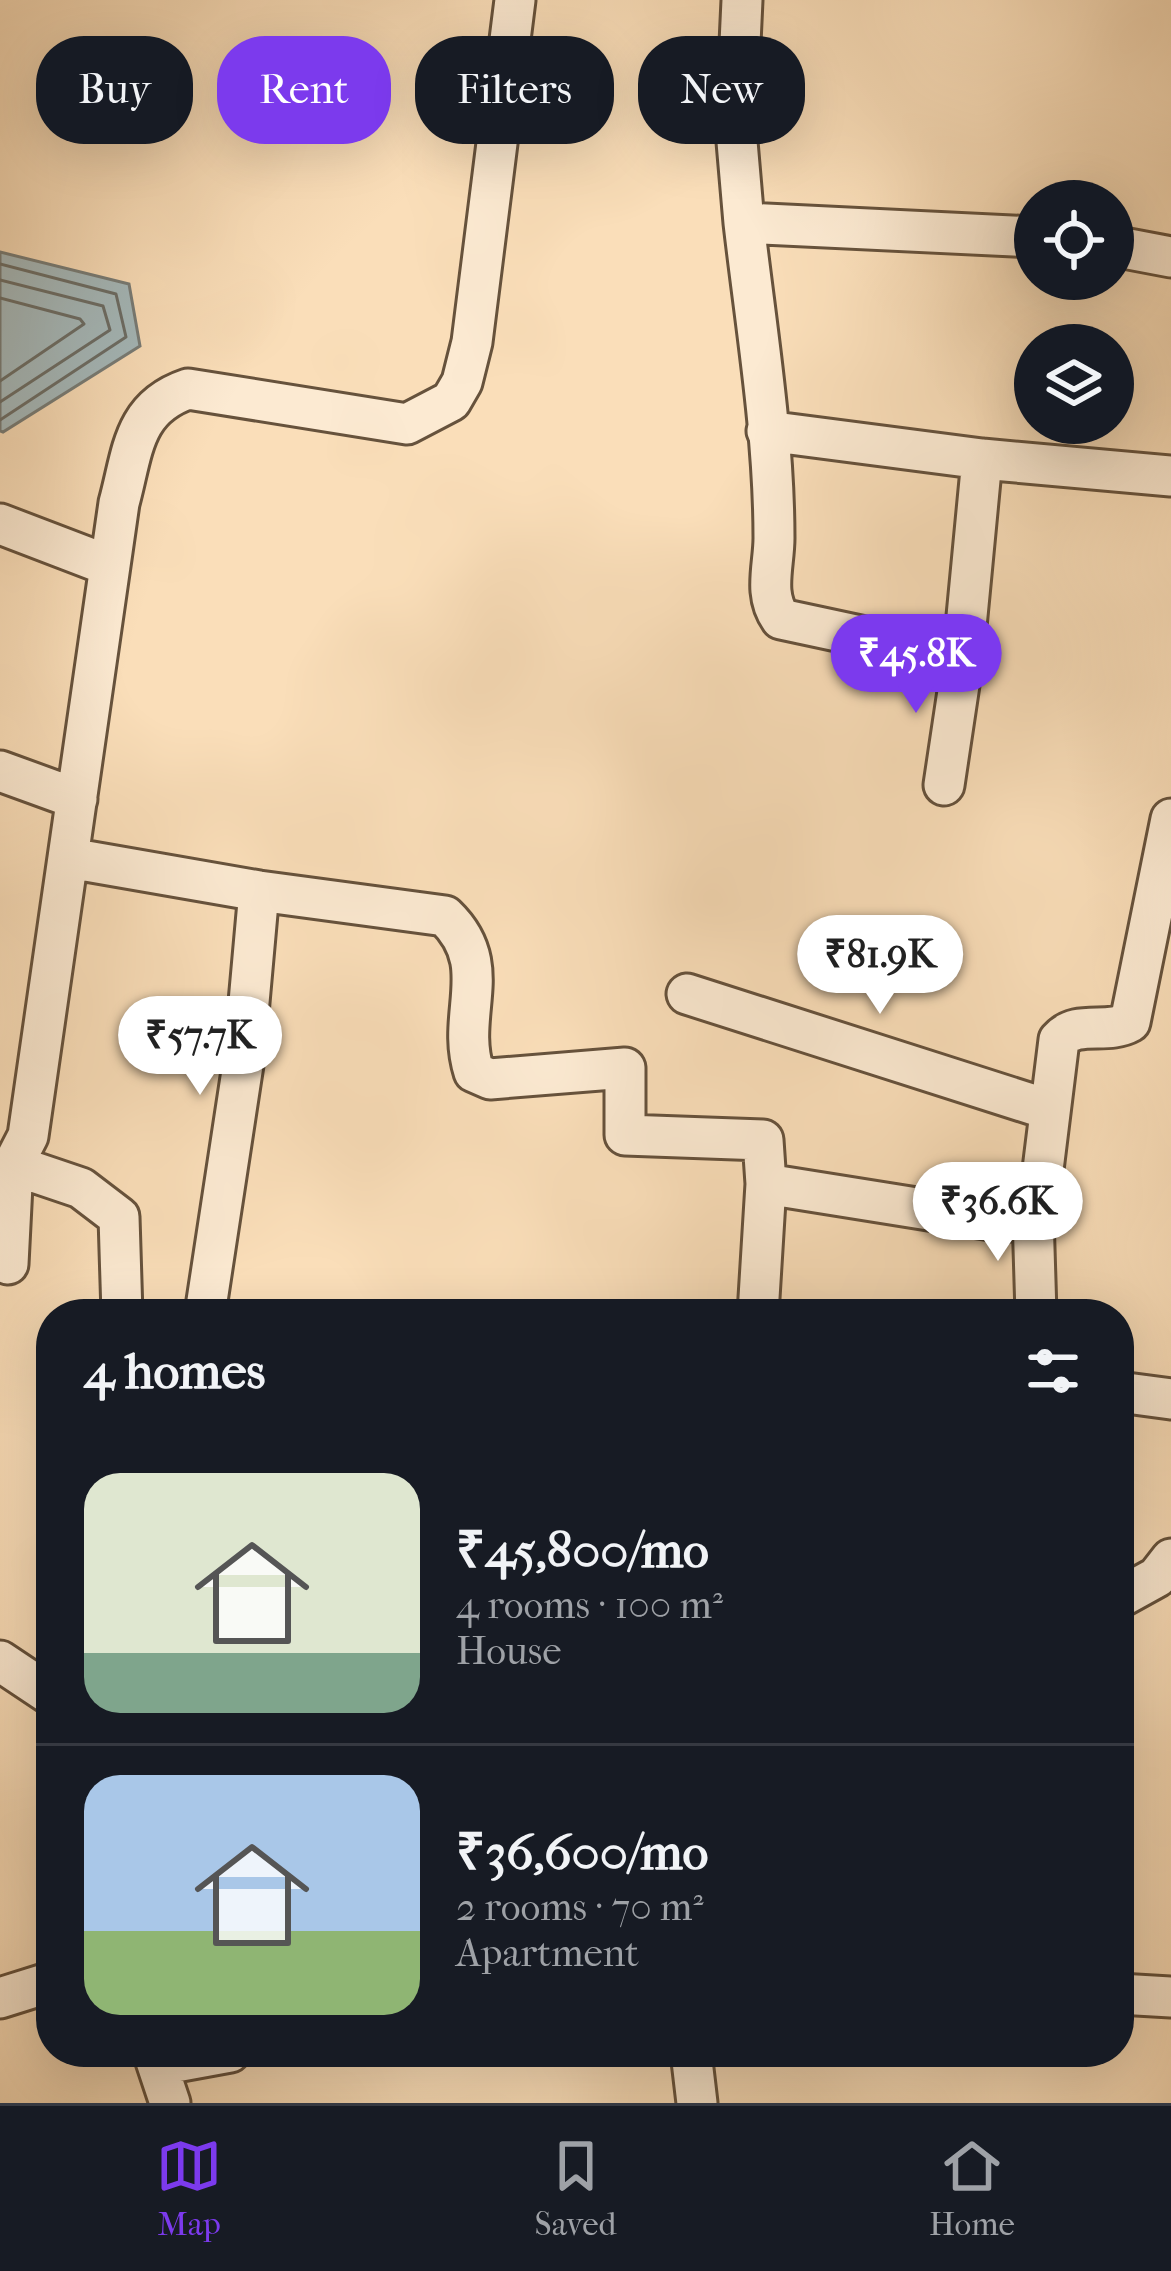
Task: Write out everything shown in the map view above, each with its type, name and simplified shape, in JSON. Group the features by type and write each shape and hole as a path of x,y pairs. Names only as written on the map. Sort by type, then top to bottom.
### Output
{"street":[{"path":"8,1264 6,1167 28,1136 119,503 142,418 165,396 188,388 407,424 452,401 472,342 515,0"},
{"path":"742,0 736,130 767,431 774,539 770,593 781,619 963,658"},
{"path":"744,223 1014,236"},
{"path":"1134,250 1171,257"},
{"path":"767,431 982,459 1171,476"},
{"path":"944,785 963,658 982,459"},
{"path":"0,524 110,566"},
{"path":"0,771 77,799"},
{"path":"1036,1299 1033,1215 1039,1202 1059,1040 1073,1029 1113,1029 1130,1022 1171,819"},
{"path":"69,858 259,891 445,916 464,934 473,962 468,1054 474,1072 490,1079 625,1068 625,1135 763,1140 766,1184 759,1299"},
{"path":"207,1299 244,1058 259,891"},
{"path":"687,994 1050,1110"},
{"path":"6,1167 81,1188 119,1217 122,1299"},
{"path":"766,1184 1004,1222 1033,1215"},
{"path":"1134,1394 1171,1399"},
{"path":"1134,1589 1156,1576 1171,1559"},
{"path":"0,1661 36,1685"},
{"path":"0,1998 36,1987"},
{"path":"1134,1995 1171,1996"},
{"path":"693,2067 697,2103"}],"water":[{"path":"0,252 129,284 140,346 3,432 0,431"}]}
